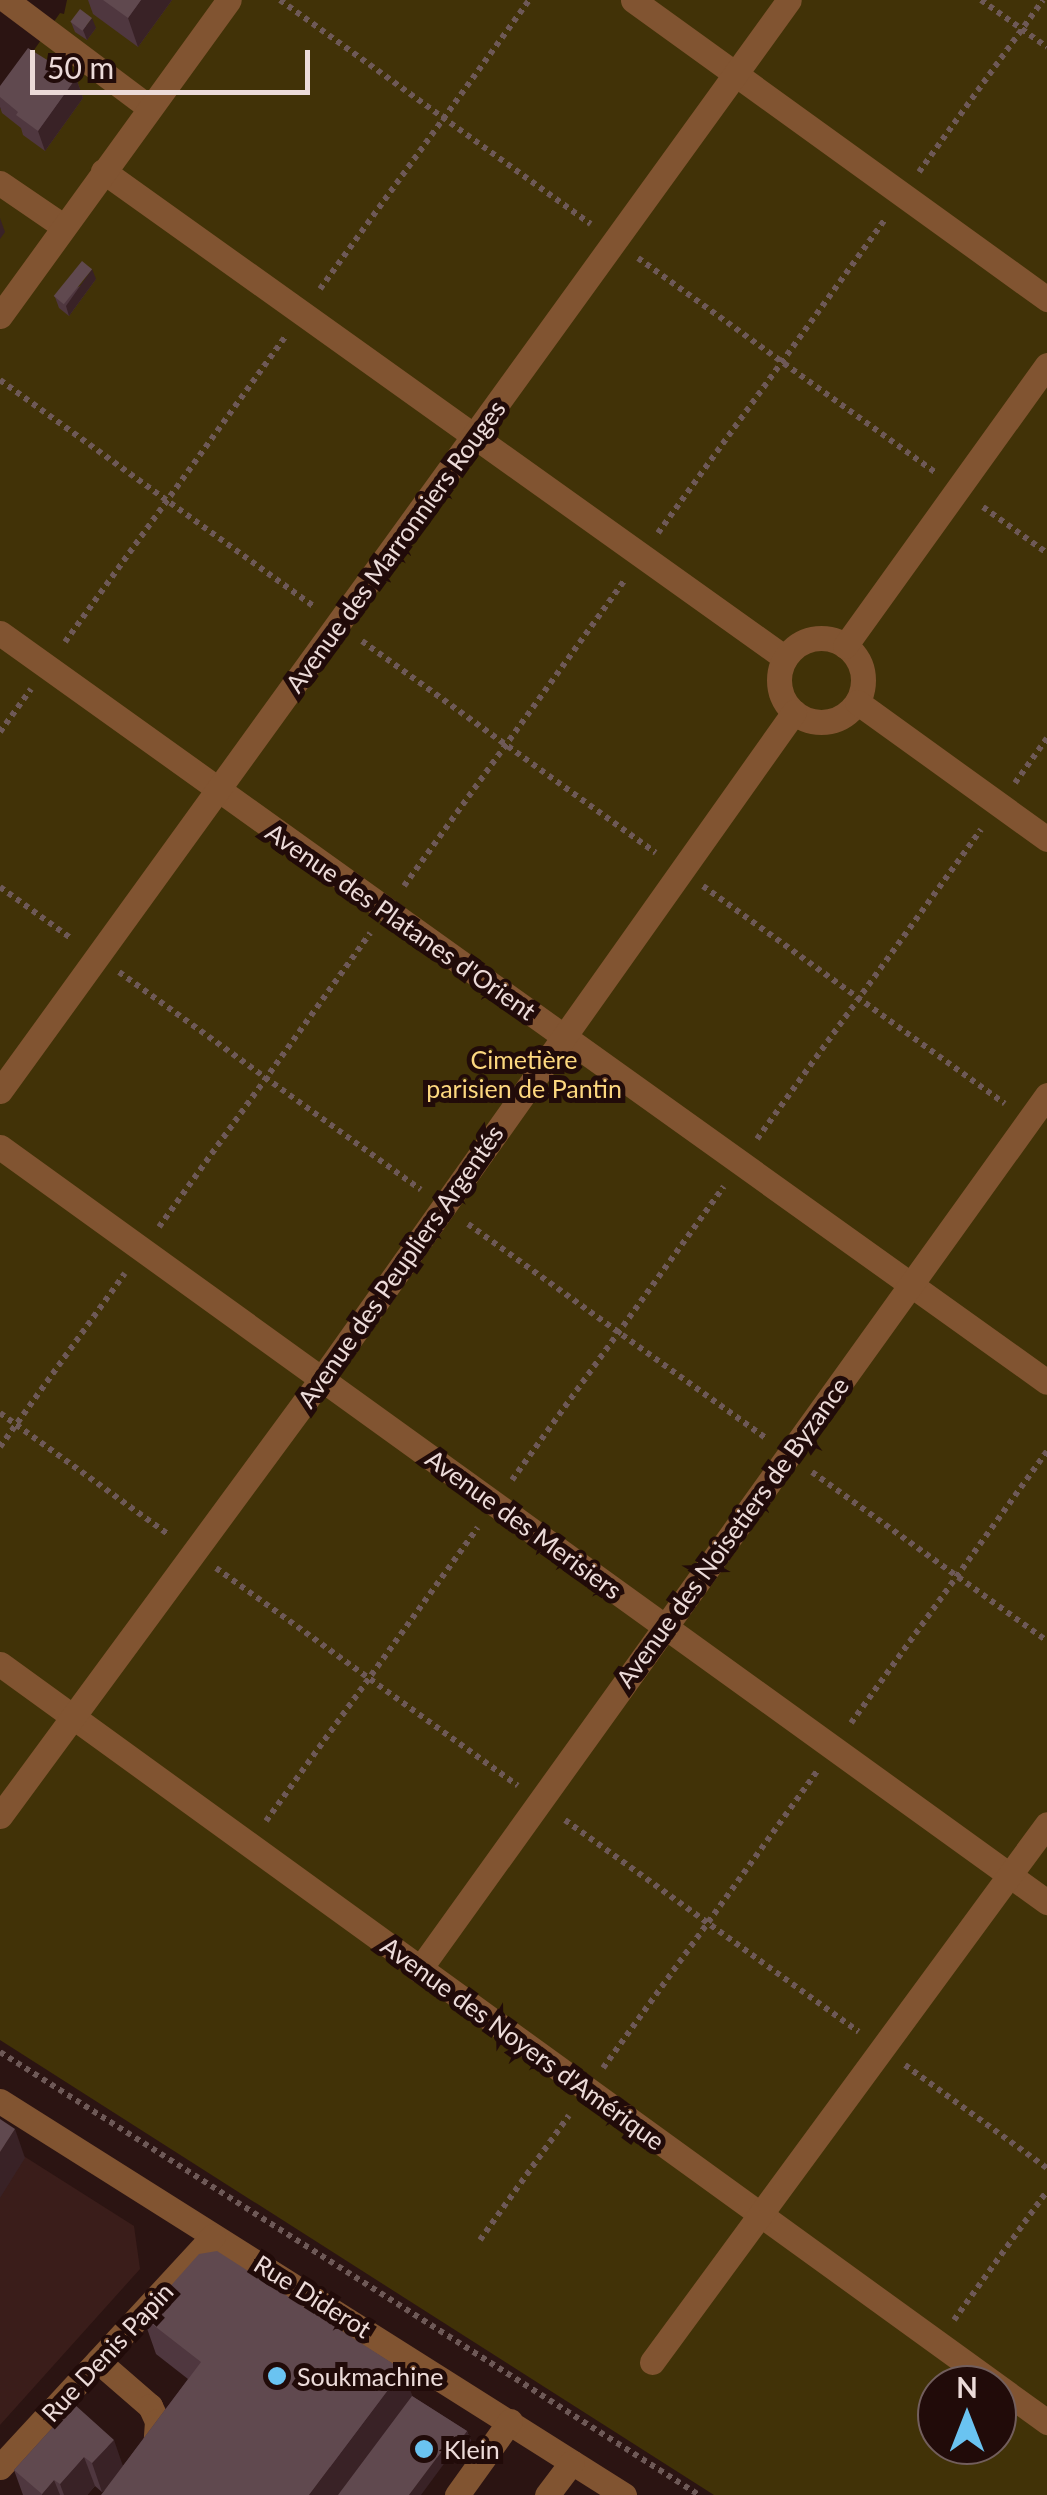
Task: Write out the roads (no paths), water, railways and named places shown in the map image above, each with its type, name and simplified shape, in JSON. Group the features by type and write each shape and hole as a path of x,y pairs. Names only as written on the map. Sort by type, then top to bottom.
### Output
{"street":[{"path":"6,0 150,108"},
{"path":"0,316 229,0"},
{"path":"632,0 1047,299"},
{"name":"Avenue des Marronniers Rouges","path":"0,1092 789,0"},
{"path":"103,171 785,658"},
{"path":"0,183 63,226"},
{"path":"846,646 956,487 1047,365"},
{"name":"Avenue des Platanes d'Orient","path":"0,633 1047,1382"},
{"path":"816,638 846,646 862,672 857,702 844,715 828,722 810,721 794,712 780,692 785,658 802,643 816,638"},
{"path":"857,702 1047,839"},
{"name":"Avenue des Peupliers Argentés","path":"0,1816 323,1378 794,712"},
{"name":"Avenue des Noisetiers de Byzance","path":"419,1970 1047,1096"},
{"name":"Avenue des Merisiers","path":"0,1147 1047,1902"},
{"name":"Avenue des Noyers d'Amérique","path":"0,1664 1047,2422"},
{"path":"652,2362 1047,1824"},
{"name":"Rue Diderot","path":"0,2101 624,2495"},
{"name":"Rue Denis Papin","path":"0,2467 213,2236"},
{"path":"98,2360 150,2406 158,2421 155,2449 120,2495"},
{"path":"457,2495 510,2421"},
{"path":"547,2495 572,2462"}],"place":[{"name":"Soukmachine","path":"277,2376"},
{"name":"Klein","path":"424,2449"}],"park label":[{"name":"Cimetière parisien de Pantin","path":"524,1074"}]}
